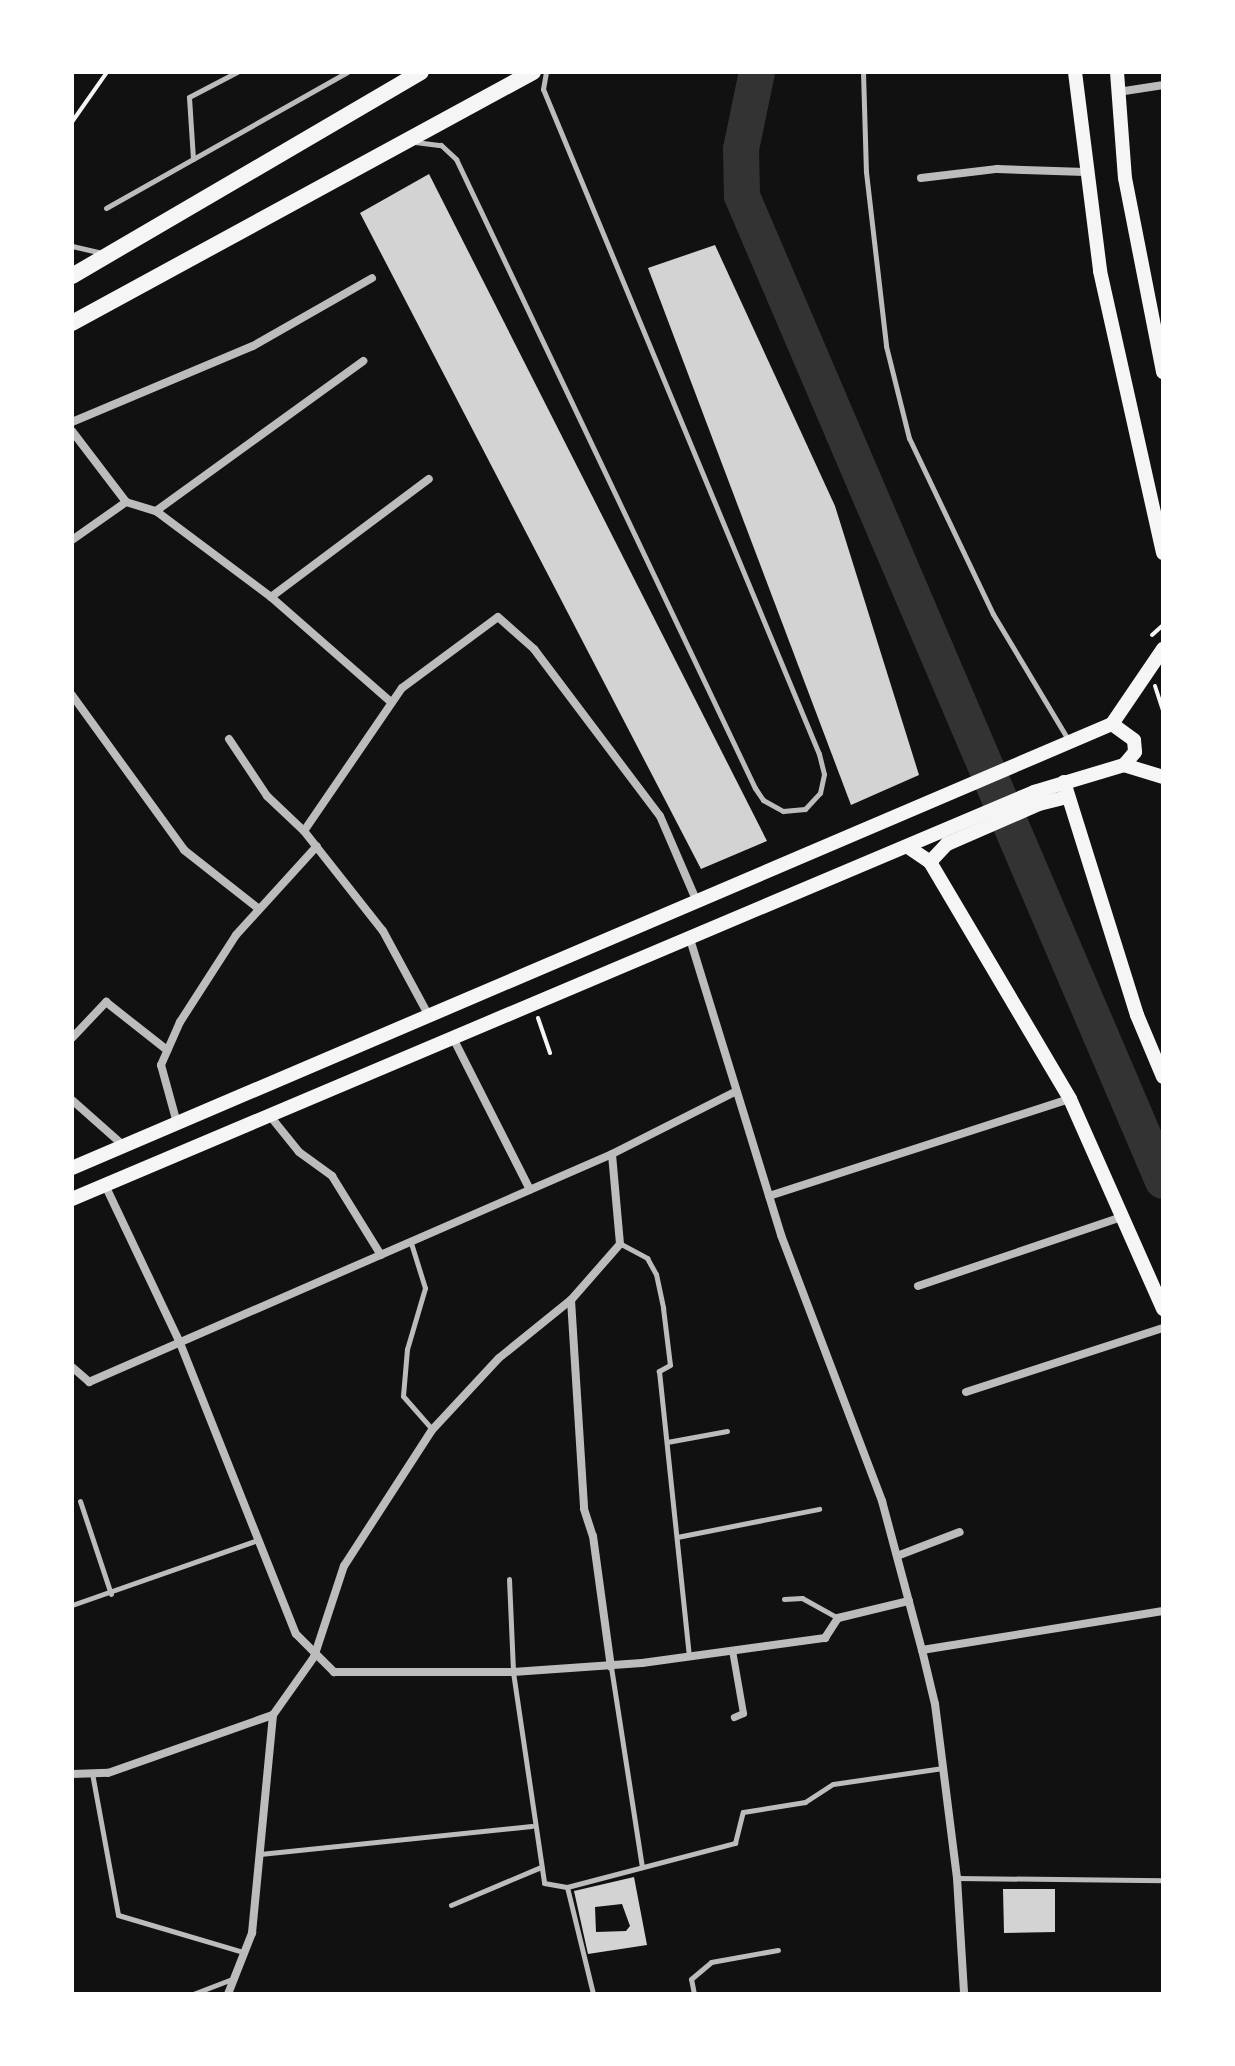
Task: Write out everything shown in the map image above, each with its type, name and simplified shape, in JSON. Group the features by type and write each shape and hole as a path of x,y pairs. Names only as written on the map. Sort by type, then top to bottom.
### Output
{"highway":[{"path":"72,276 421,72"},
{"path":"72,323 533,72"}],"main road":[{"path":"1075,72 1085,172 1100,271 1163,553"},
{"path":"1117,72 1139,263 1163,372"},
{"path":"72,1168 1112,724 1163,649"},
{"path":"72,1199 908,847 944,838 1036,798 1066,790 1124,765 1135,752 1134,740 1112,724"},
{"path":"1124,765 1163,777"},
{"path":"1066,790 1137,1015 1163,1077"},
{"path":"930,862 944,838"},
{"path":"908,847 930,862 1070,1099 1163,1309"}],"street":[{"path":"1117,92 1163,85"},
{"path":"921,178 997,169 1085,172"},
{"path":"72,422 253,346 372,278"},
{"path":"156,511 363,361"},
{"path":"72,431 126,502 156,511 271,597 391,702"},
{"path":"271,597 429,479"},
{"path":"72,540 126,502"},
{"path":"304,831 402,688 498,617 544,660 660,816 697,902"},
{"path":"72,695 184,850 259,909"},
{"path":"229,739 267,796 317,846 383,931 429,1016"},
{"path":"177,1123 161,1065 167,1050 228,947 317,846"},
{"path":"690,939 769,1196 882,1501 922,1650 943,1768 957,1878 964,1994"},
{"path":"72,1038 106,1002 167,1050"},
{"path":"453,1038 530,1190"},
{"path":"72,1367 89,1382 612,1154 735,1092"},
{"path":"769,1196 1070,1099"},
{"path":"72,1100 124,1146"},
{"path":"270,1116 299,1152 332,1176 381,1255"},
{"path":"228,1994 229,1980 252,1933 273,1715 314,1657 344,1566 380,1503 432,1430 499,1358 571,1300 620,1244 612,1154"},
{"path":"105,1185 180,1343 255,1541 296,1634 314,1657 334,1672 513,1672 611,1667 825,1638 838,1618 909,1601"},
{"path":"918,1286 1122,1217"},
{"path":"571,1300 584,1509 593,1536 611,1667"},
{"path":"966,1392 1163,1328"},
{"path":"897,1556 960,1532"},
{"path":"922,1650 1163,1611"},
{"path":"732,1650 743,1713 734,1717"},
{"path":"72,1774 108,1773 273,1715"}],"lane":[{"path":"193,159 189,97 237,72"},
{"path":"106,208 347,72"},
{"path":"406,141 449,150 465,177 755,788 763,800 783,811 805,809 820,793 824,774 819,754 562,124 543,89 546,72"},
{"path":"863,72 866,172 886,346 909,438 993,614 1069,742"},
{"path":"72,246 107,255"},
{"path":"411,1242 425,1288 407,1349 403,1396 432,1430"},
{"path":"620,1244 647,1258 656,1274 670,1365 659,1371 689,1656"},
{"path":"667,1442 727,1431"},
{"path":"80,1501 111,1594"},
{"path":"677,1537 819,1509"},
{"path":"72,1605 111,1594 255,1541"},
{"path":"509,1579 513,1672 532,1826 544,1883 567,1887 735,1843 743,1812 805,1802 833,1784 943,1768"},
{"path":"784,1599 802,1598 838,1618"},
{"path":"611,1667 642,1867"},
{"path":"92,1773 118,1915 243,1952"},
{"path":"260,1854 532,1826"},
{"path":"451,1905 541,1867"},
{"path":"957,1878 1163,1880"},
{"path":"567,1887 593,1994"},
{"path":"694,1994 691,1979 711,1962 778,1950"},
{"path":"193,1994 229,1980"}],"path":[{"path":"72,122 107,72"},
{"path":"533,1005 550,1053"}],"building":[{"path":"429,174 767,841 701,869 360,213"},
{"path":"715,245 835,506 919,775 851,805 648,268"},
{"path":"634,1877 647,1945 588,1954 574,1891","holes":["622,1904 630,1926 626,1931 596,1932 595,1907"]},
{"path":"1003,1889 1055,1889 1055,1932 1004,1933"}],"waterway":[{"path":"757,72 741,149 742,196 1163,1181"}]}
